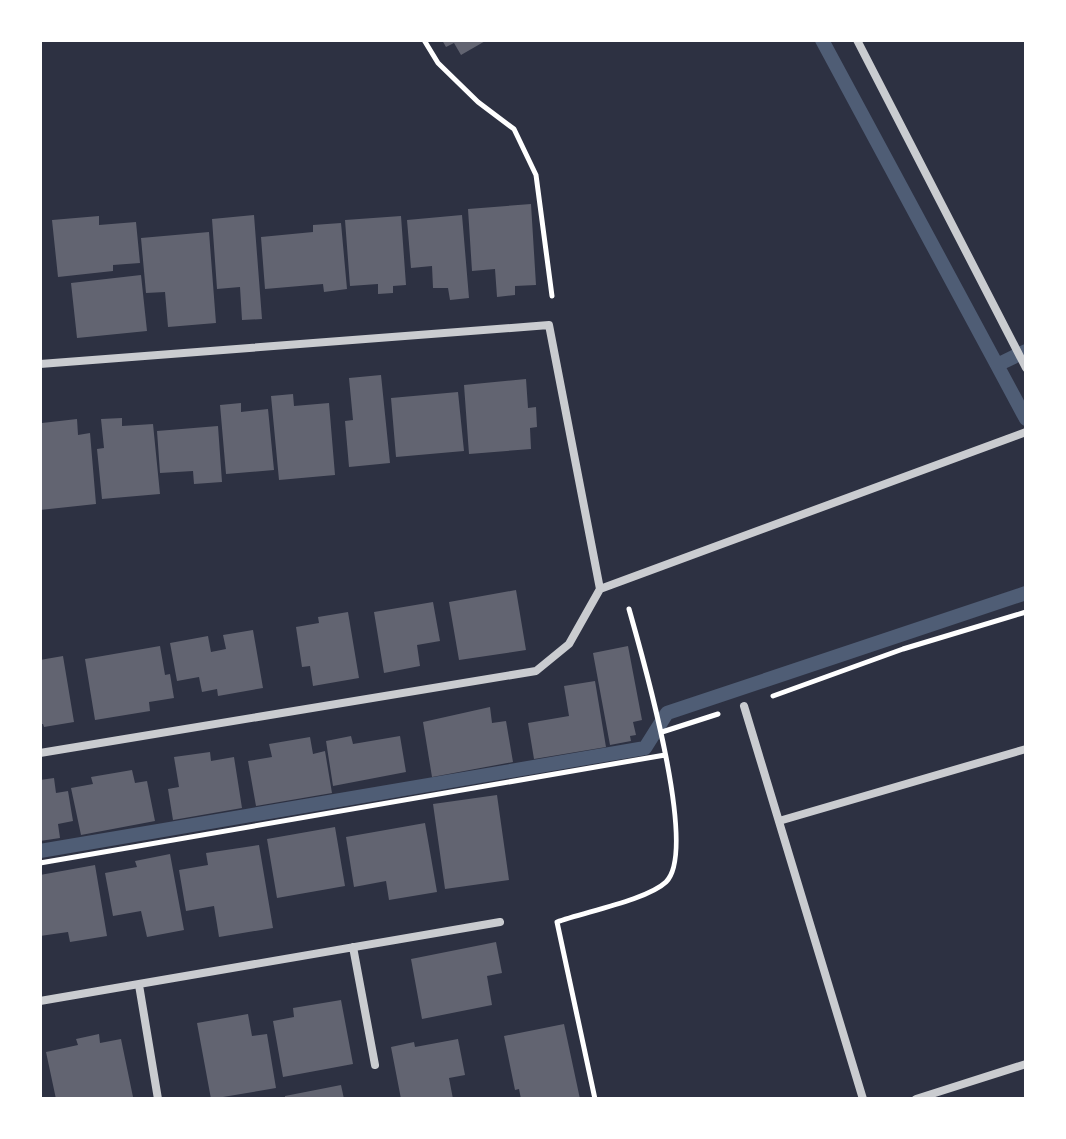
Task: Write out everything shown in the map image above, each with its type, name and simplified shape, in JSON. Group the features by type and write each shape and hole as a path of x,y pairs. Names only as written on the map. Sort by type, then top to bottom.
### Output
{"street":[{"path":"857,40 1026,367"},
{"path":"40,364 549,325 600,589 569,644 536,671 40,753"},
{"path":"600,589 1026,432"},
{"path":"744,706 863,1099"},
{"path":"779,821 1026,749"},
{"path":"40,1001 500,922"},
{"path":"353,947 375,1065"},
{"path":"139,985 158,1099"},
{"path":"916,1099 1026,1064"}],"path":[{"path":"424,40 438,63 478,102 514,129 536,175 552,295 549,325"},
{"path":"595,1099 557,922 655,891 671,876 676,862 675,825 662,732 622,581"},
{"path":"662,732 903,649 1026,612"},
{"path":"40,863 665,755"}],"building":[{"path":"442,40 487,40 461,55 454,43 446,47"},
{"path":"531,204 536,285 515,286 515,295 497,297 495,269 472,271 468,209"},
{"path":"254,215 262,319 242,320 240,287 217,289 212,219"},
{"path":"462,215 469,298 450,300 448,288 433,288 432,266 411,268 407,220"},
{"path":"99,216 99,225 136,222 140,263 113,265 113,271 58,277 52,220"},
{"path":"401,216 406,285 393,286 393,293 378,294 378,284 350,286 345,220"},
{"path":"341,223 347,289 324,292 323,284 265,289 261,237 313,232 313,225"},
{"path":"209,232 216,323 168,327 165,292 146,293 141,238"},
{"path":"141,275 147,331 77,338 71,283"},
{"path":"381,375 390,463 349,467 345,421 353,420 349,378"},
{"path":"526,379 528,408 536,407 537,427 530,428 531,449 469,454 464,385"},
{"path":"458,392 464,451 396,457 391,398"},
{"path":"293,394 294,406 329,403 335,475 279,480 271,396"},
{"path":"241,403 241,412 268,409 274,470 226,474 220,405"},
{"path":"122,418 122,426 153,424 160,494 102,499 97,449 104,448 101,419"},
{"path":"77,419 78,435 90,433 96,504 40,510 42,423"},
{"path":"218,426 222,482 194,484 193,471 160,473 157,431"},
{"path":"516,590 526,650 459,660 449,602"},
{"path":"433,602 440,641 417,645 420,666 384,673 374,612"},
{"path":"348,612 359,678 313,686 310,666 302,667 296,627 319,623 318,617"},
{"path":"253,630 263,688 218,696 217,689 202,692 199,677 177,681 170,643 208,636 211,652 226,649 223,635"},
{"path":"160,646 165,675 170,674 174,698 149,702 150,711 95,720 85,659"},
{"path":"628,646 642,720 633,722 636,735 630,736 631,741 610,745 593,653"},
{"path":"63,656 74,722 44,727 40,724 40,660"},
{"path":"595,681 606,747 534,759 528,723 569,716 564,686"},
{"path":"490,707 492,723 506,721 513,762 432,777 423,722"},
{"path":"351,736 353,744 400,736 406,772 333,786 326,741"},
{"path":"310,737 313,754 325,751 332,793 256,806 248,761 272,757 269,744"},
{"path":"210,752 211,761 234,757 242,808 173,820 168,789 179,787 174,757"},
{"path":"132,770 135,783 147,781 155,821 81,835 71,788 93,784 91,777"},
{"path":"54,778 56,793 68,791 73,821 58,824 60,838 40,841 40,780"},
{"path":"497,795 509,880 445,889 433,804"},
{"path":"425,823 437,892 389,900 386,881 354,887 346,837"},
{"path":"335,827 345,886 277,898 267,839"},
{"path":"259,845 273,928 219,937 214,906 186,911 179,870 208,865 206,853"},
{"path":"170,854 184,930 147,937 141,911 113,916 105,873 137,867 135,861"},
{"path":"95,865 107,936 70,942 68,932 40,936 40,875"},
{"path":"496,942 502,973 487,976 492,1005 422,1019 411,959"},
{"path":"341,1000 353,1064 283,1077 273,1021 294,1017 293,1008"},
{"path":"248,1014 252,1036 267,1034 276,1088 211,1099 197,1023"},
{"path":"564,1024 580,1099 521,1099 519,1089 515,1090 504,1036"},
{"path":"99,1034 100,1043 121,1039 133,1097 56,1099 46,1052 78,1045 76,1039"},
{"path":"458,1039 465,1075 449,1078 453,1099 401,1099 391,1047 414,1042 415,1047"},
{"path":"341,1085 344,1099 285,1099 285,1096"}],"waterway":[{"path":"822,40 997,365 1026,351"},
{"path":"997,365 1026,419"},
{"path":"40,851 645,748 667,713 1026,593"}]}
